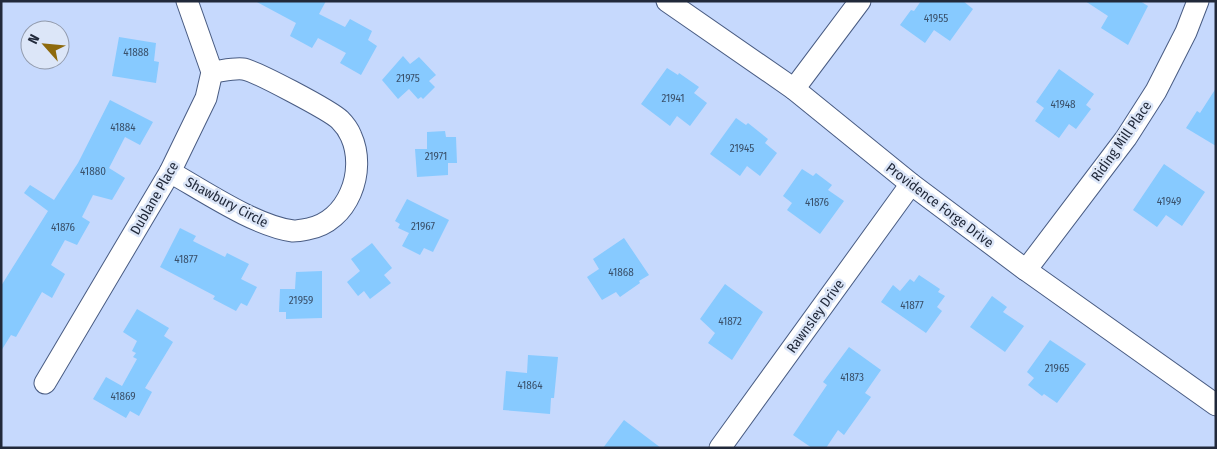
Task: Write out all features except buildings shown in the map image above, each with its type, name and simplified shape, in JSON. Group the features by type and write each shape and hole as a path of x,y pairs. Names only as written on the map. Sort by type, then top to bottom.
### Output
{"street":[{"path":"187,1 212,72"},
{"name":"Providence Forge Drive","path":"667,1 794,89 911,184 1026,270 1216,405"},
{"path":"794,89 860,1"},
{"name":"Riding Mill Place","path":"1026,270 1126,138 1160,83 1186,32 1198,1"},
{"name":"Shawbury Circle","path":"170,172 270,226 295,231 318,227 331,219 343,206 354,185 358,159 351,135 340,120 288,90 244,69 212,72"},
{"name":"Dublane Place","path":"45,383 170,172 206,98 212,72"},
{"name":"Rawnsley Drive","path":"720,448 911,184"}]}
